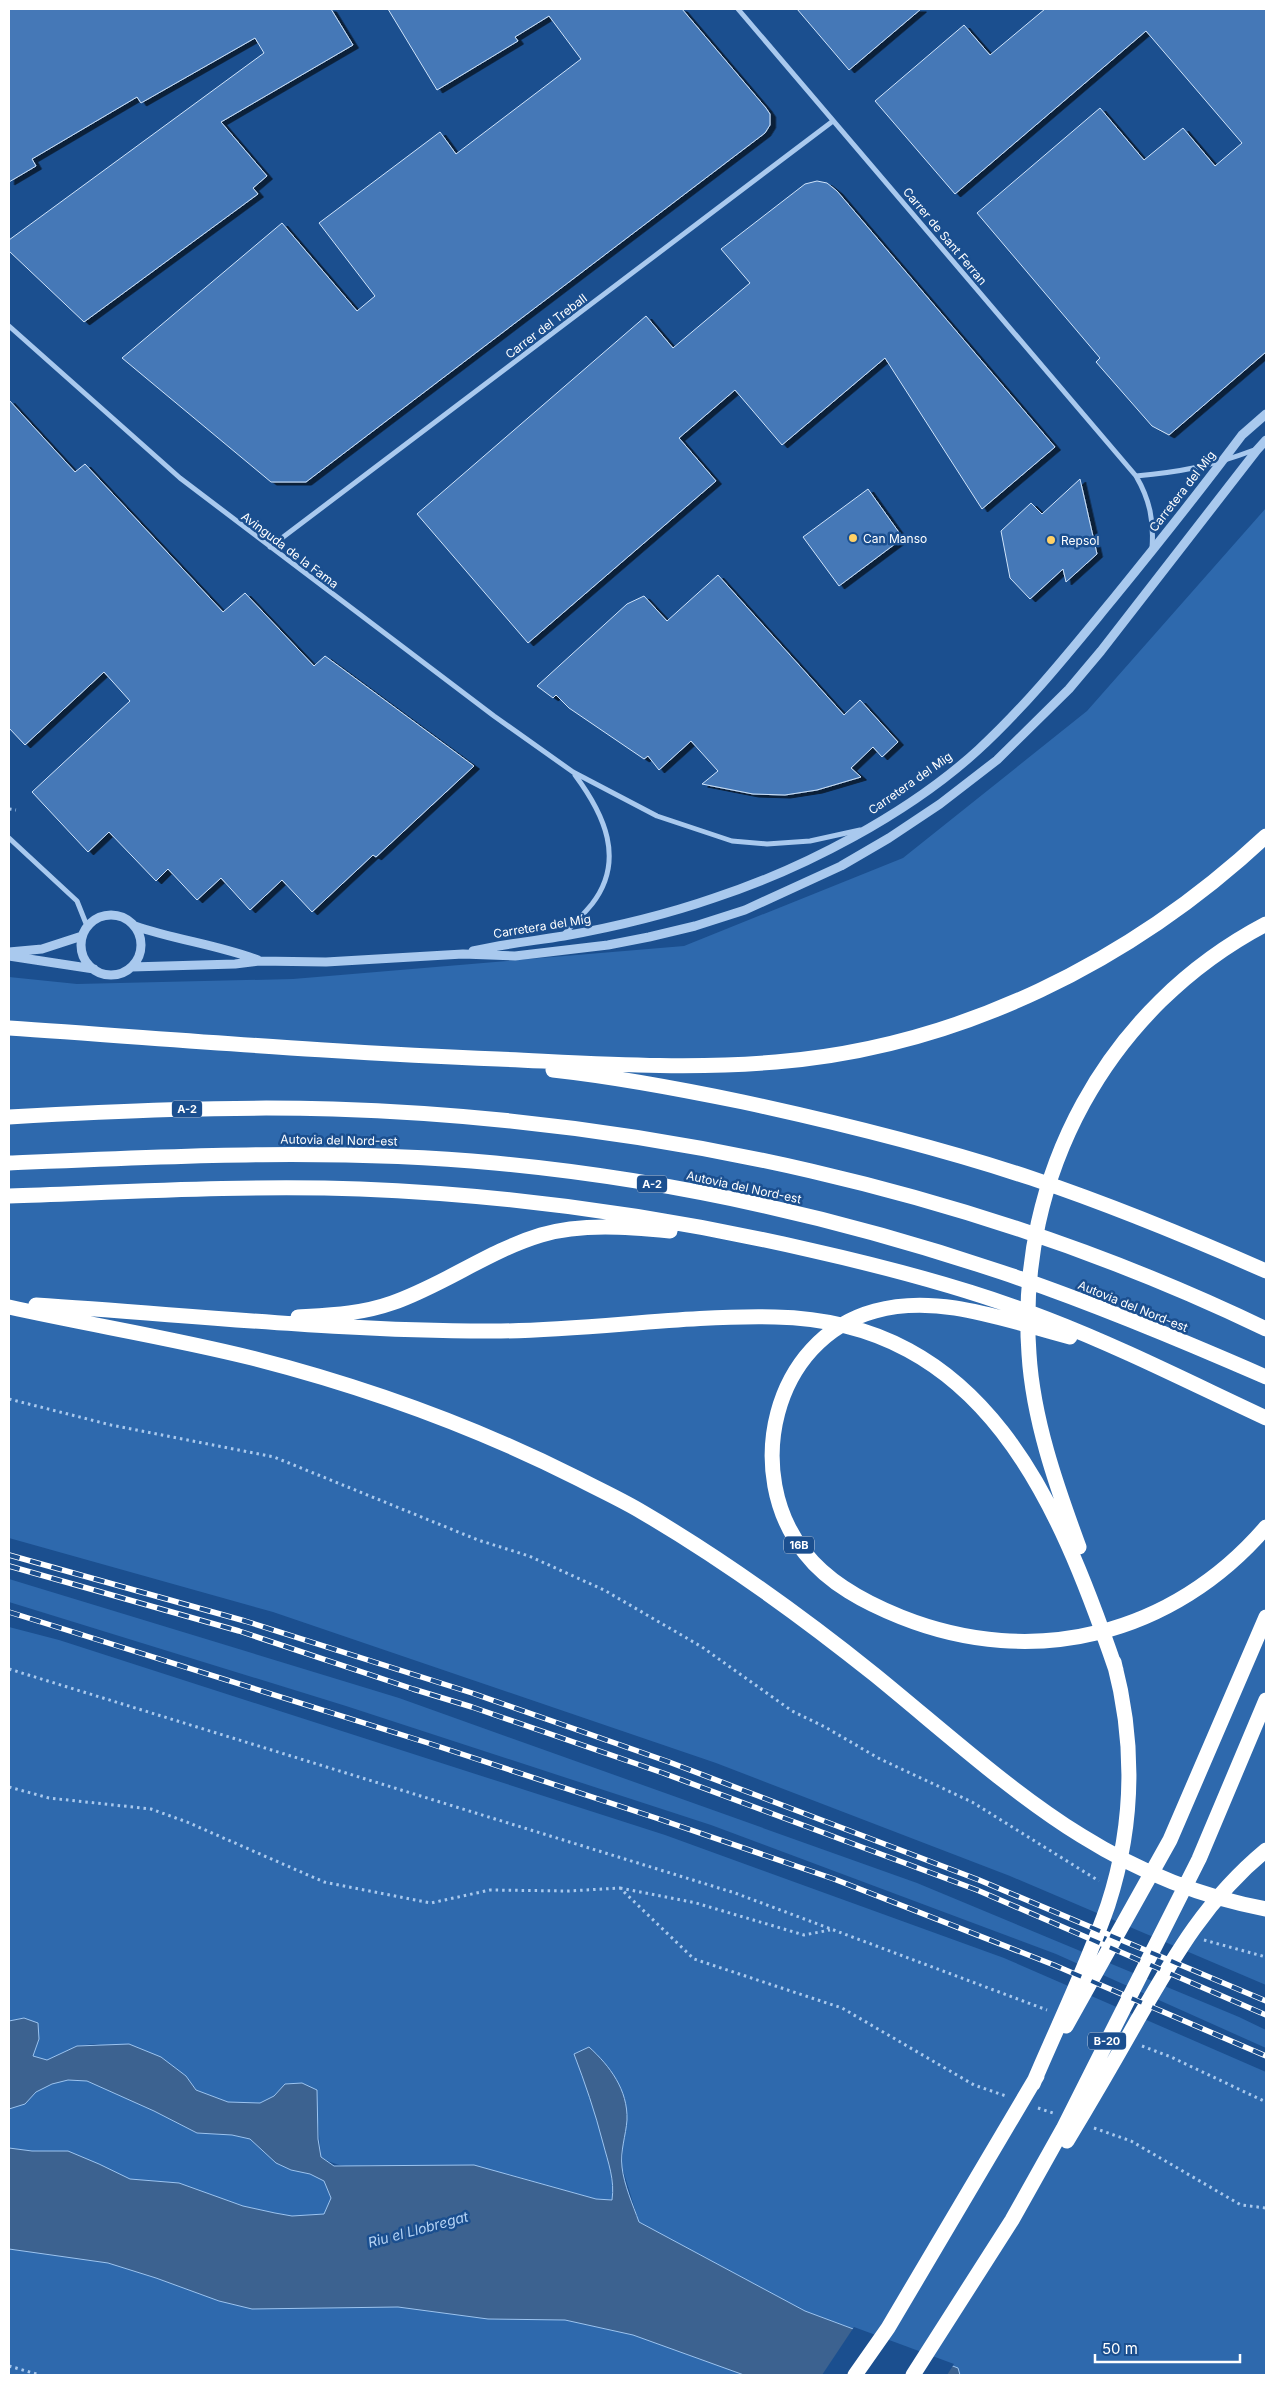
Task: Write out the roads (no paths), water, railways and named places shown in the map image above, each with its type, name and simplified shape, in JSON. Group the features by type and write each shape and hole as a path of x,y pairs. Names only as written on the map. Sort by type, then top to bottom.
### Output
{"highway":[{"path":"9,1028 432,1057 643,1065 752,1064 815,1058 916,1036 1019,1000 1105,958 1189,902 1266,836"},
{"path":"1033,2084 1108,1904 1126,1821 1130,1783 1126,1708 1116,1670 1056,1482 1034,1394 1029,1355 1028,1280 1040,1207 1063,1142 1086,1097 1132,1030 1162,998 1196,968 1242,936 1266,924"},
{"path":"432,1057 561,1071 669,1087 842,1124 1030,1178 1123,1211 1266,1272"},
{"name":"A-2","path":"9,1117 148,1110 336,1110 484,1119 565,1128 653,1141 742,1157 929,1202 1006,1226 1130,1270 1220,1307 1266,1329"},
{"path":"9,1112 38,1116"},
{"name":"Autovia del Nord-est","path":"9,1163 188,1155 316,1154 395,1156 513,1165 655,1184 831,1221 1003,1272 1105,1310 1266,1378"},
{"path":"9,1196 200,1189 295,1188 445,1194 591,1210 680,1223 758,1238 913,1275 1047,1319 1266,1418"},
{"path":"219,1318 293,1317 343,1314 366,1310 417,1293 510,1247 542,1235 575,1229 651,1229 758,1238"},
{"path":"9,1305 219,1318 301,1326 417,1331 592,1328 741,1317 809,1320 860,1330 910,1350 932,1364 972,1396 1007,1435 1024,1462 1087,1579"},
{"path":"9,1305 250,1358 323,1378 383,1396 446,1419 560,1470 638,1509 760,1588 876,1676 988,1769 1072,1832 1148,1872 1235,1902 1266,1909"},
{"name":"16B","path":"1113,1348 964,1310 929,1305 875,1311 847,1322 824,1338 805,1359 790,1382 780,1405 771,1453 778,1505 789,1530 806,1555 829,1577 857,1597 893,1614 948,1634 980,1640 1016,1643 1052,1641 1087,1636 1158,1612 1218,1574 1250,1546 1266,1527"},
{"path":"855,2375 888,2328 1106,1959 1170,1840 1266,1617"},
{"name":"B-20","path":"913,2375 1012,2220 1063,2129 1199,1859 1266,1700"},
{"path":"1012,2220 1052,2164 1183,1944 1202,1916 1240,1872 1266,1850"}],"street":[{"name":"Carrer de Sant Ferran","path":"738,9 1136,476 1150,504 1152,550"},
{"name":"Carrer del Treball","path":"270,547 834,121"},
{"name":"Avinguda de la Fama","path":"9,326 180,478 494,716 573,772"},
{"name":"Carretera del Mig","path":"463,954 504,944 562,936 654,916 743,888 823,852 865,829 938,782 977,751 1037,691 1152,550 1242,435 1266,414"},
{"name":"Carretera del Mig","path":"131,967 235,964 259,961 326,962 463,954 515,956 590,947 695,926 745,910 841,866 889,838 940,804 997,760 1069,688 1161,575 1256,450 1266,440"},
{"path":"1136,476 1195,470 1256,450"},
{"path":"573,772 657,816 732,841 767,844 810,841 865,829"},
{"path":"562,936 592,903 602,887 608,868 609,845 604,821 591,797 573,772"},
{"path":"9,838 77,901 87,926"},
{"path":"9,956 94,969 113,975 131,967 136,962 142,948 136,926 120,916 111,914 94,920 87,926 82,936 82,950 84,958 94,969"},
{"name":"Carretera del Mig","path":"136,926 188,942 237,952 259,961"},
{"path":"9,952 42,949 82,936"}],"water":[{"name":"Riu el Llobregat","path":"24,2018 38,2023 39,2039 33,2056 47,2060 77,2046 129,2044 161,2057 186,2076 196,2090 228,2102 260,2103 274,2096 285,2084 302,2083 317,2090 318,2139 321,2157 334,2166 474,2165 596,2199 612,2200 613,2185 609,2164 574,2054 589,2047 604,2062 616,2079 627,2109 622,2167 639,2222 805,2311 958,2368 960,2375 744,2375 633,2335 565,2320 488,2319 398,2307 252,2309 219,2301 108,2263 9,2249 9,2148 32,2151 68,2151 130,2179 179,2183 243,2206 292,2216 324,2214 331,2198 324,2181 310,2174 291,2170 276,2163 250,2139 232,2135 197,2133 154,2111 87,2081 68,2080 52,2084 36,2092 25,2104 9,2109 9,2021"}],"railway":[{"path":"9,1555 245,1621 472,1693 669,1762 979,1880 1266,2001"},
{"path":"9,1566 239,1631 472,1707 663,1773 977,1890 1266,2015"},
{"path":"9,1612 428,1743 834,1879 1054,1965 1266,2056"}],"place":[{"name":"Can Manso","path":"853,538"},
{"name":"Repsol","path":"1051,540"}]}
